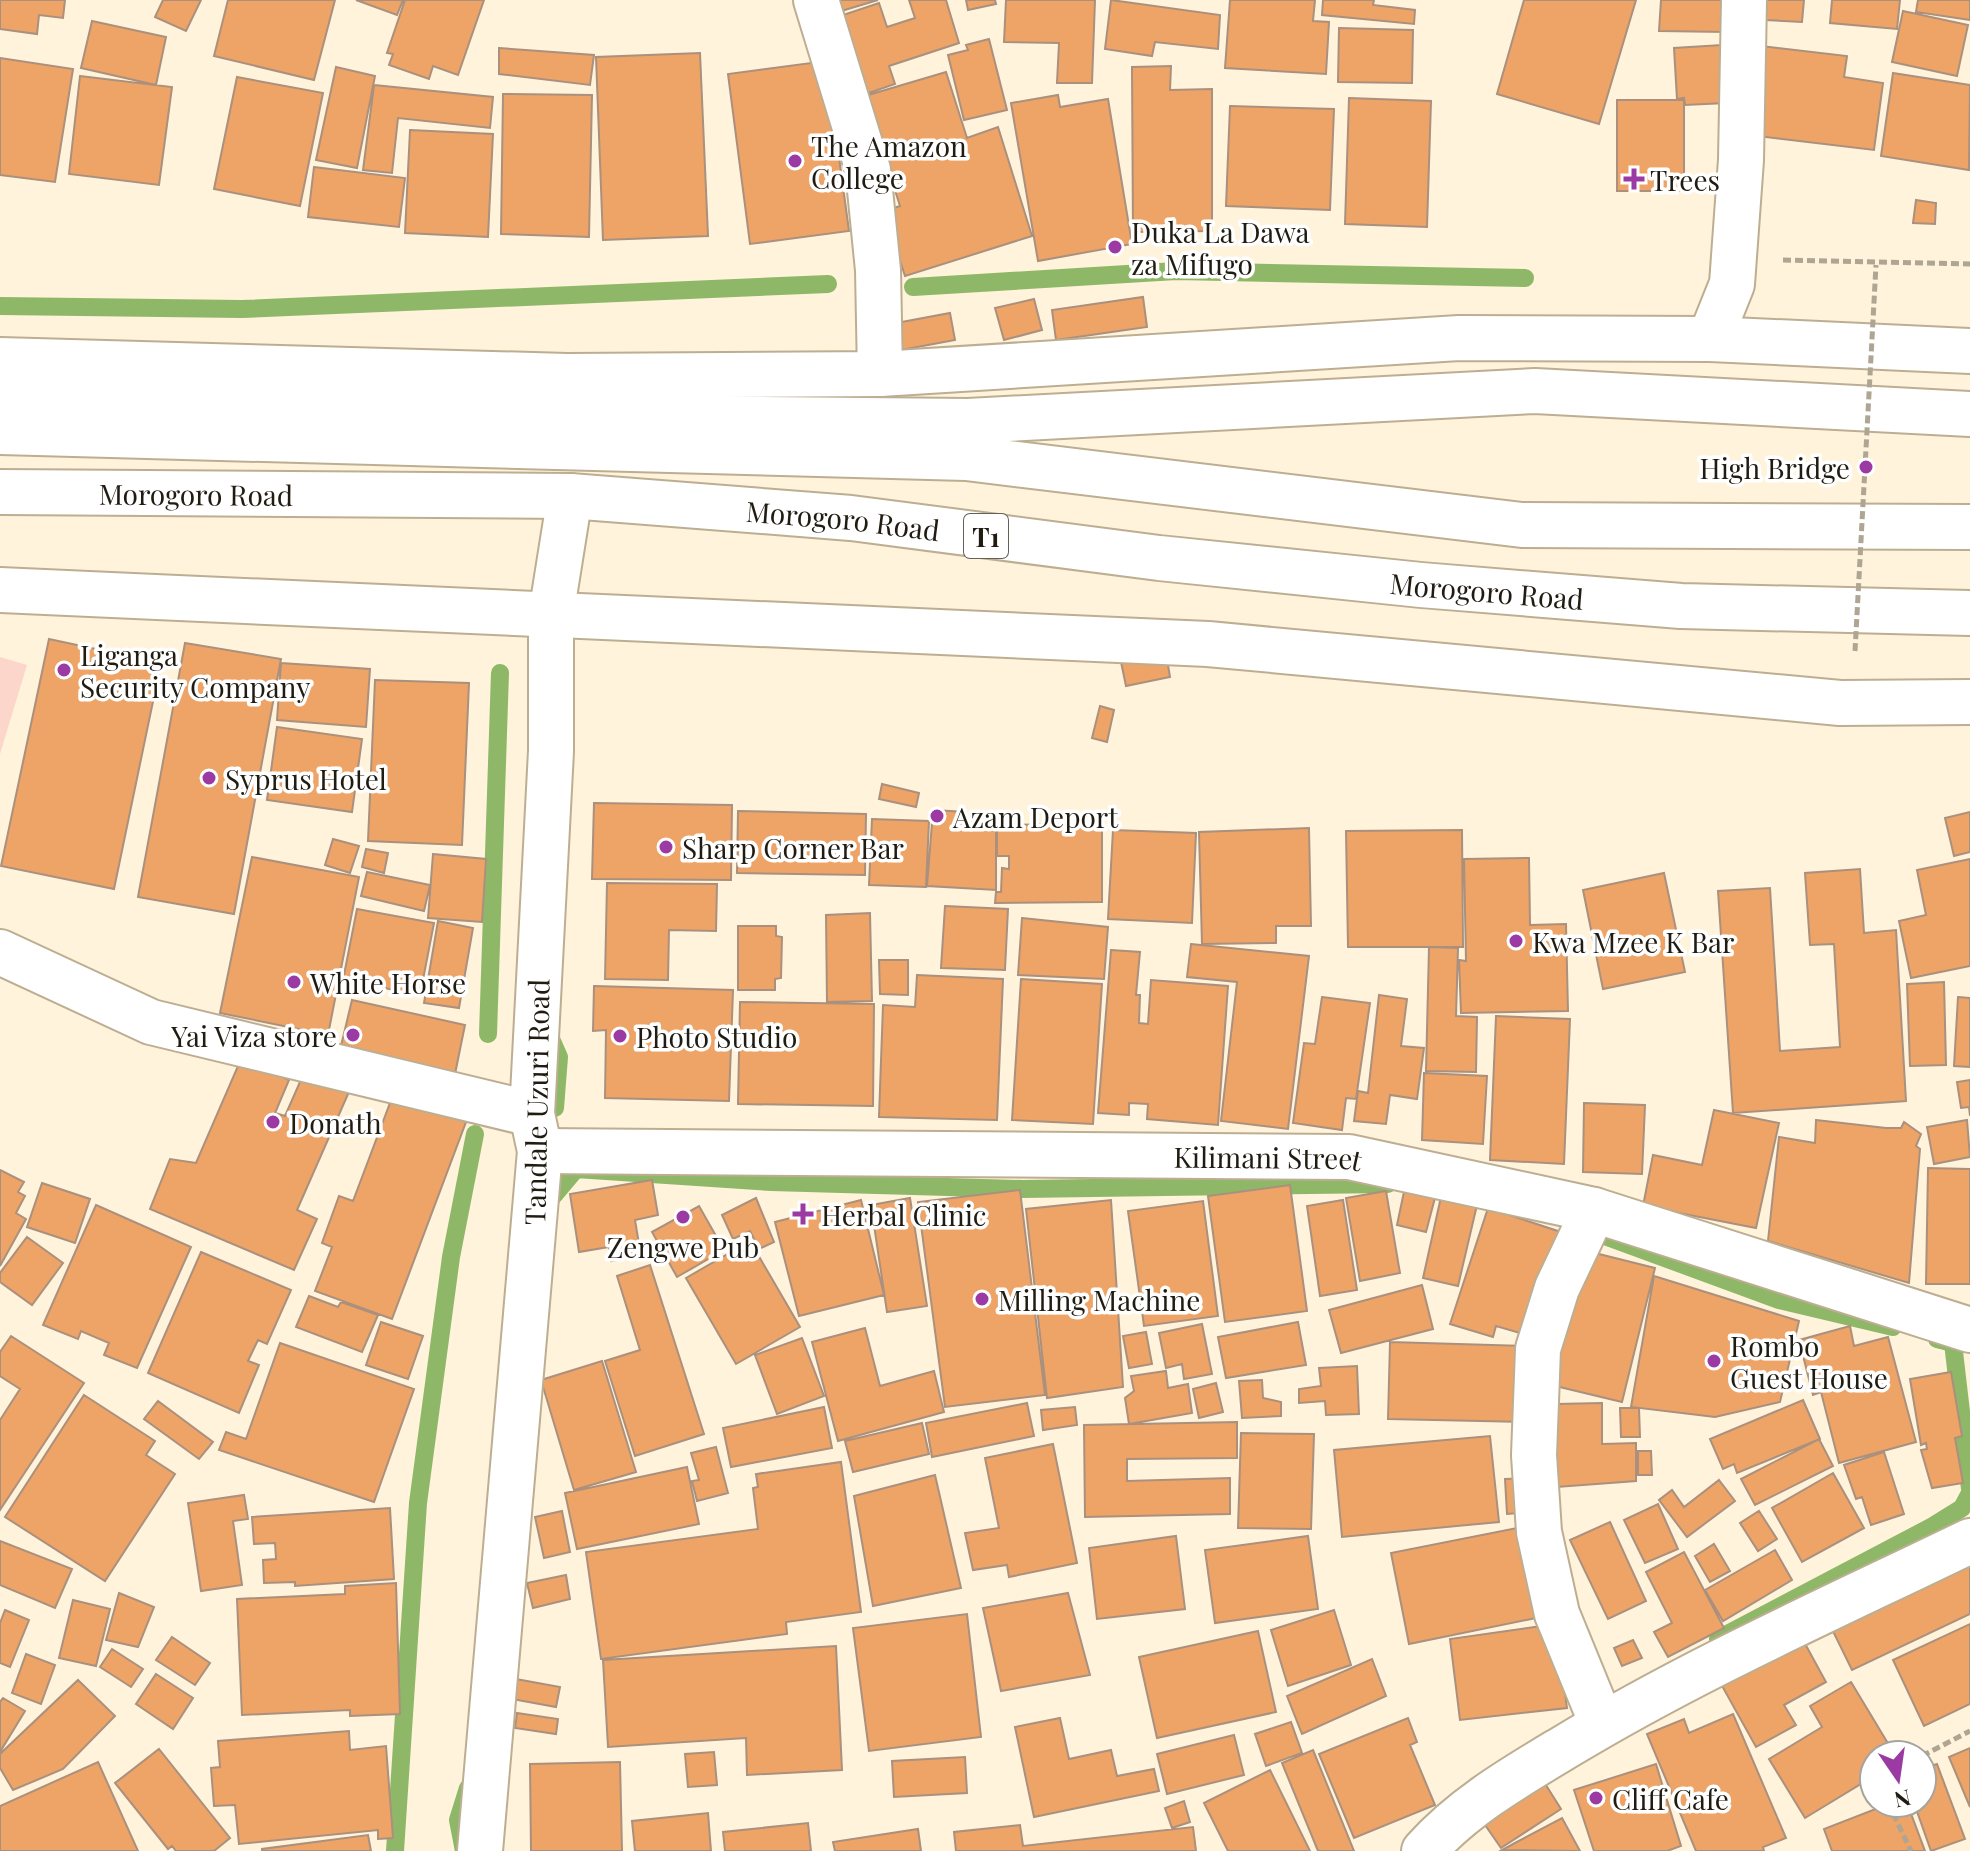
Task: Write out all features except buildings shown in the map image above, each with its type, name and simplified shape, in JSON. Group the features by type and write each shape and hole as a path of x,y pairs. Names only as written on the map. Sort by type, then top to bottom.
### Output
{"main road":[{"path":"816,0 868,170 878,270 880,374"},
{"path":"1710,339 1732,284 1741,160 1744,0"},
{"path":"0,360 551,376 880,374 1459,338 1710,339 1970,351"},
{"path":"0,398 565,417 968,421 1535,391 1970,414"},
{"name":"Morogoro Road","path":"0,432 966,458 1522,525 1970,527"},
{"name":"Morogoro Road","path":"0,492 570,496 851,518 1159,558 1421,585 1681,606 1970,613"},
{"name":"Tandale Uzuri Road","path":"480,1851 536,1132 551,751 551,615 570,496"},
{"path":"0,590 1208,644 1840,703 1970,702"},
{"name":"Kilimani Street","path":"0,952 151,1022 536,1132 1349,1157 1594,1210 1970,1330"},
{"path":"1594,1210 1557,1288 1538,1349 1534,1455 1539,1532 1557,1614 1602,1724"},
{"path":"1424,1851 1447,1825 1602,1724 1970,1541"}],"path":[{"path":"1835,263 1970,264"},
{"path":"1855,651 1876,265"},
{"path":"1938,1748 1970,1731"},
{"path":"1896,1819 1911,1851"}],"shaded area":[{"path":"0,657 27,665 0,754"}],"waterway":[{"path":"913,287 1176,271 1525,278"},
{"path":"0,306 242,309 828,284"},
{"path":"488,1034 500,673"},
{"path":"548,1032 559,1057 555,1108"},
{"path":"395,1851 418,1503 451,1257 475,1134"},
{"path":"544,1207 576,1169 771,1182 1022,1189 1388,1184"},
{"path":"1594,1232 1779,1300 1893,1327"},
{"path":"1937,1339 1953,1343 1970,1489"},
{"path":"1718,1639 1933,1526 1962,1508 1970,1493"},
{"path":"464,1851 458,1820 468,1788"}],"place":[{"name":"The Amazon College","path":"795,161"},
{"name":"Trees","path":"1634,179"},
{"name":"Duka La Dawa za Mifugo","path":"1115,247"},
{"name":"High Bridge","path":"1866,467"},
{"name":"Liganga Security Company","path":"64,670"},
{"name":"Syprus Hotel","path":"209,778"},
{"name":"Azam Deport","path":"937,816"},
{"name":"Sharp Corner Bar","path":"666,847"},
{"name":"Kwa Mzee K Bar","path":"1516,941"},
{"name":"White Horse","path":"294,982"},
{"name":"Yai Viza store","path":"353,1035"},
{"name":"Photo Studio","path":"620,1036"},
{"name":"Donath","path":"273,1122"},
{"name":"Herbal Clinic","path":"803,1214"},
{"name":"Zengwe Pub","path":"683,1217"},
{"name":"Milling Machine","path":"982,1299"},
{"name":"Rombo Guest House","path":"1714,1361"},
{"name":"Cliff Cafe","path":"1596,1798"}]}
